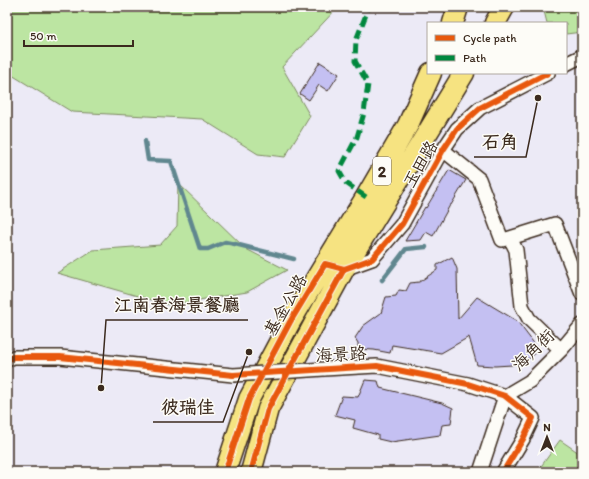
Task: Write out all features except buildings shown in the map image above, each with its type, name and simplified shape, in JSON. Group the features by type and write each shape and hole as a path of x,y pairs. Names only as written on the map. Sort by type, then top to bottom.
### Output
{"main road":[{"path":"453,22 458,7"},
{"path":"496,22 504,7"},
{"name":"基金公路","path":"226,472 249,399 290,322 408,125 431,74"},
{"name":"基金公路","path":"251,472 268,409 344,269 463,74"}],"street":[{"path":"567,64 582,56"},
{"name":"玉田路","path":"344,269 372,259 402,224 443,150 457,129 480,108 546,74"},
{"path":"443,150 478,179 502,240 555,224 582,294"},
{"path":"510,238 516,250 522,306 529,319 561,350"},
{"path":"325,264 344,269"},
{"name":"海角街","path":"505,396 530,381 561,350 582,325"},
{"name":"海景路","path":"7,360 13,357 60,357 233,375 377,366 468,384 505,396 533,418 523,439 503,472"},
{"path":"480,472 505,396"}],"green space":[{"path":"7,7 338,7 282,67 310,116 285,157 258,154 202,119 72,112 7,72"},
{"path":"543,7 582,7 582,32 567,34 567,22 547,22"},
{"path":"178,183 246,249 287,270 247,292 169,305 57,273 93,250 160,245 177,226"},
{"path":"560,440 582,455 582,472 537,472"}],"waterway":[{"path":"145,141 148,160 171,161 200,249 208,249 225,242 294,259"},
{"path":"382,280 406,249 426,247"}],"marked path":[{"path":"366,197 346,183 339,171 357,137 364,113 368,84 355,61 356,40 369,7"}],"cycle path":[{"path":"225,472 249,399 290,322 325,264 344,269 372,259 402,224 443,150 457,129 480,108 546,74"},
{"path":"251,472 268,409 344,269"},
{"path":"7,360 13,357 60,357 233,375 377,366 468,384 505,396 533,418 523,439 503,472"}],"place":[{"name":"石角","path":"538,98"},
{"name":"彼瑞佳","path":"249,352"},
{"name":"江南春海景餐廳","path":"101,388"}]}
